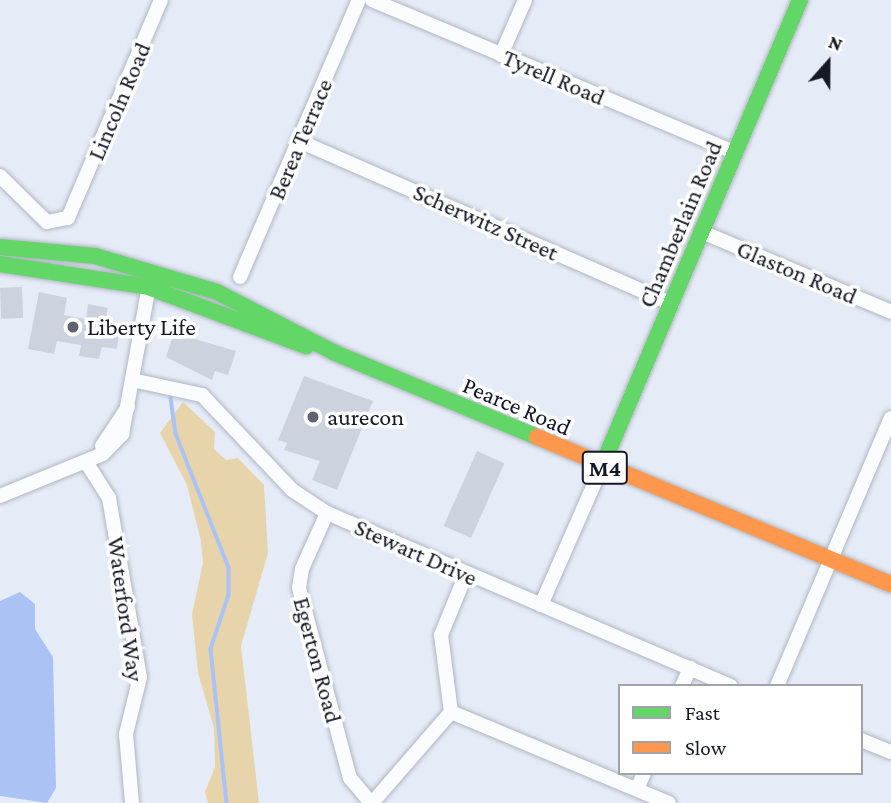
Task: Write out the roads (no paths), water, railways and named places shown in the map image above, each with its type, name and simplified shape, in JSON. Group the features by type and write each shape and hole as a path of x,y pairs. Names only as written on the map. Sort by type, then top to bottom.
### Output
{"main road":[{"name":"Chamberlain Road","path":"601,466 800,0"},
{"name":"Pearce Road","path":"0,247 95,256 153,269 266,313 335,354"},
{"name":"Pearce Road","path":"0,264 94,275 148,288 335,354 828,563 883,583 891,596"}],"street":[{"name":"Lincoln Road","path":"0,176 47,222 62,223 77,203 161,0"},
{"name":"Berea Terrace","path":"240,277 359,0"},
{"name":"Tyrell Road","path":"372,0 736,153"},
{"path":"501,55 525,0"},
{"name":"Scherwitz Street","path":"299,141 672,304"},
{"name":"Glaston Road","path":"702,232 891,312"},
{"path":"0,496 89,460 122,434 153,269"},
{"name":"Stewart Drive","path":"132,380 202,395 292,490 327,513 726,684"},
{"path":"778,684 891,418"},
{"name":"Waterford Way","path":"89,460 109,498 139,677 127,734 132,803"},
{"path":"541,606 601,466"},
{"name":"Egerton Road","path":"327,513 302,569 299,588 350,778 371,803"},
{"path":"371,803 451,712 440,635 466,574"},
{"path":"683,684 690,668"},
{"path":"451,712 669,803"},
{"path":"863,741 891,752"},
{"path":"637,789 643,775"}],"water":[{"path":"20,592 35,604 35,629 53,657 56,788 47,803 0,796 0,601"}],"waterway":[{"path":"171,398 176,434 229,568 229,595 211,649 227,803"}],"place":[{"name":"Liberty Life","path":"73,327"},
{"name":"aurecon","path":"313,417"}]}
